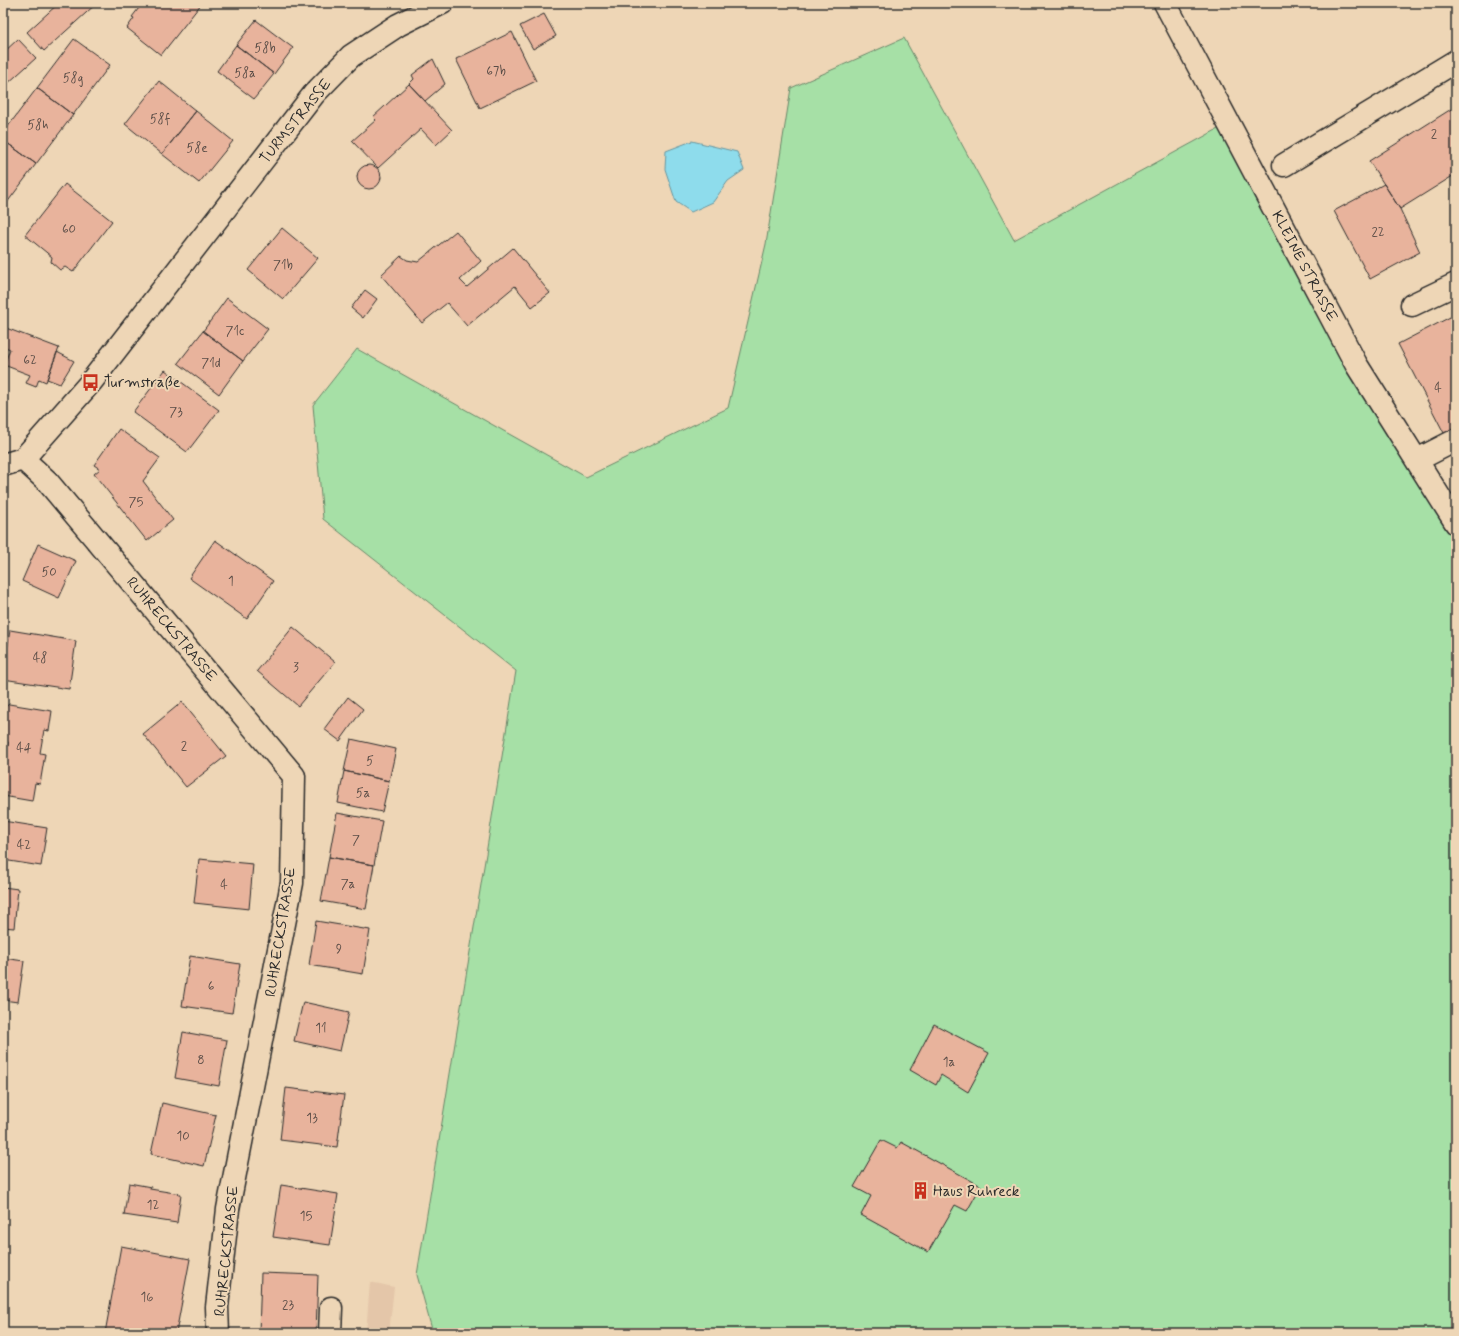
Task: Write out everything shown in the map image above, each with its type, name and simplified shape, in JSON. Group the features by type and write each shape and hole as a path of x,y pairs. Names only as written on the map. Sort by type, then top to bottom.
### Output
{"street":[{"name":"TURMSTRASSE","path":"13,462 90,382 314,94 351,56 398,25 442,3"},
{"name":"KLEINE STRASSE","path":"1165,3 1356,364 1456,522"},
{"path":"1284,165 1456,61"},
{"path":"1412,305 1456,284"},
{"path":"1417,460 1456,440"},
{"name":"RUHRECKSTRASSE","path":"13,462 47,481 294,776 292,882 228,1209 217,1307 218,1333"},
{"path":"330,1333 331,1308"}],"shaded area":[{"path":"370,1282 394,1287 389,1333 366,1333"}],"green space":[{"path":"904,38 1014,240 1229,123 1456,523 1456,1333 433,1333 417,1275 516,671 323,519 313,405 357,349 586,477 728,408 766,244 791,88"}],"water":[{"path":"692,141 737,152 744,170 728,181 713,202 691,212 676,202 665,169 666,151"}],"building":[{"path":"59,3 97,3 44,51 27,32"},
{"path":"146,3 202,3 161,55 127,28 134,18 132,17 142,4 144,5"},
{"path":"544,14 556,36 533,49 520,26"},
{"path":"256,20 293,48 274,74 236,45"},
{"path":"512,32 536,81 480,108 456,59"},
{"path":"18,39 36,58 7,84 3,80 3,53"},
{"path":"74,39 110,65 73,115 37,88"},
{"path":"236,45 274,74 254,99 217,71"},
{"path":"433,59 445,84 425,101 409,84 414,79 412,75"},
{"path":"159,81 196,111 162,154 125,124"},
{"path":"409,84 452,130 436,145 421,129 378,168 352,141 376,120 373,117"},
{"path":"37,88 73,115 36,164 3,140 3,133"},
{"path":"1456,106 1456,174 1400,209 1369,161"},
{"path":"196,111 233,141 199,183 162,154"},
{"path":"3,140 36,164 3,208"},
{"path":"369,165 374,166 380,172 380,182 374,188 369,189 364,188 358,182 357,177 358,172 364,166"},
{"path":"65,184 112,221 73,272 65,267 60,270 51,262 52,257 25,235"},
{"path":"1384,184 1400,209 1420,252 1370,279 1334,211"},
{"path":"282,228 318,258 283,299 248,270"},
{"path":"456,231 481,261 460,280 467,287 513,248 550,293 532,307 515,286 467,326 447,303 422,323 381,275 401,256 407,260 418,262"},
{"path":"365,290 377,299 363,318 351,308"},
{"path":"227,298 268,329 243,361 203,331"},
{"path":"1456,314 1456,430 1445,435 1398,344"},
{"path":"6,328 59,348 46,382 39,379 36,387 26,383 30,375 4,365 10,349 3,346 3,335"},
{"path":"203,331 243,361 219,394 178,363"},
{"path":"57,352 74,361 60,384 47,379"},
{"path":"165,370 219,410 187,452 133,412"},
{"path":"119,429 160,458 143,481 173,520 147,541 94,474 100,469 94,465"},
{"path":"215,540 273,581 247,619 189,578"},
{"path":"38,544 76,561 59,598 22,581"},
{"path":"293,627 335,662 298,706 257,671"},
{"path":"10,630 76,641 69,689 3,679"},
{"path":"348,697 363,709 340,741 324,729"},
{"path":"182,702 226,756 186,787 143,734"},
{"path":"9,704 52,711 49,731 44,730 40,753 45,754 40,784 35,783 32,801 3,796 3,760 6,760 8,742 3,741 3,709"},
{"path":"351,739 396,749 389,781 344,771"},
{"path":"344,771 389,781 382,812 338,803"},
{"path":"337,813 382,821 374,865 329,857"},
{"path":"3,821 47,828 41,866 3,860"},
{"path":"329,857 374,865 366,909 321,901"},
{"path":"199,859 253,864 249,909 194,903"},
{"path":"3,887 18,889 14,928 3,927"},
{"path":"316,921 370,930 363,974 309,965"},
{"path":"190,956 240,964 232,1013 182,1006"},
{"path":"3,958 24,961 18,1002 3,1000"},
{"path":"303,1002 349,1012 340,1051 294,1041"},
{"path":"934,1024 989,1053 968,1092 941,1075 936,1085 910,1070"},
{"path":"183,1032 227,1040 219,1086 175,1078"},
{"path":"286,1088 344,1095 337,1147 280,1140"},
{"path":"162,1103 216,1115 204,1166 151,1154"},
{"name":"Haus Ruhreck","path":"881,1140 897,1148 901,1142 981,1186 967,1211 955,1205 928,1252 861,1215 871,1196 854,1187"},
{"path":"129,1183 151,1187 150,1189 181,1194 177,1223 124,1215"},
{"path":"281,1185 338,1194 330,1245 273,1237"},
{"path":"121,1246 190,1259 176,1333 105,1333"},
{"path":"261,1273 318,1275 316,1333 259,1333"}],"place":[{"name":"Turmstraße","path":"91,382"},
{"name":"Haus Ruhreck","path":"920,1191"}]}
